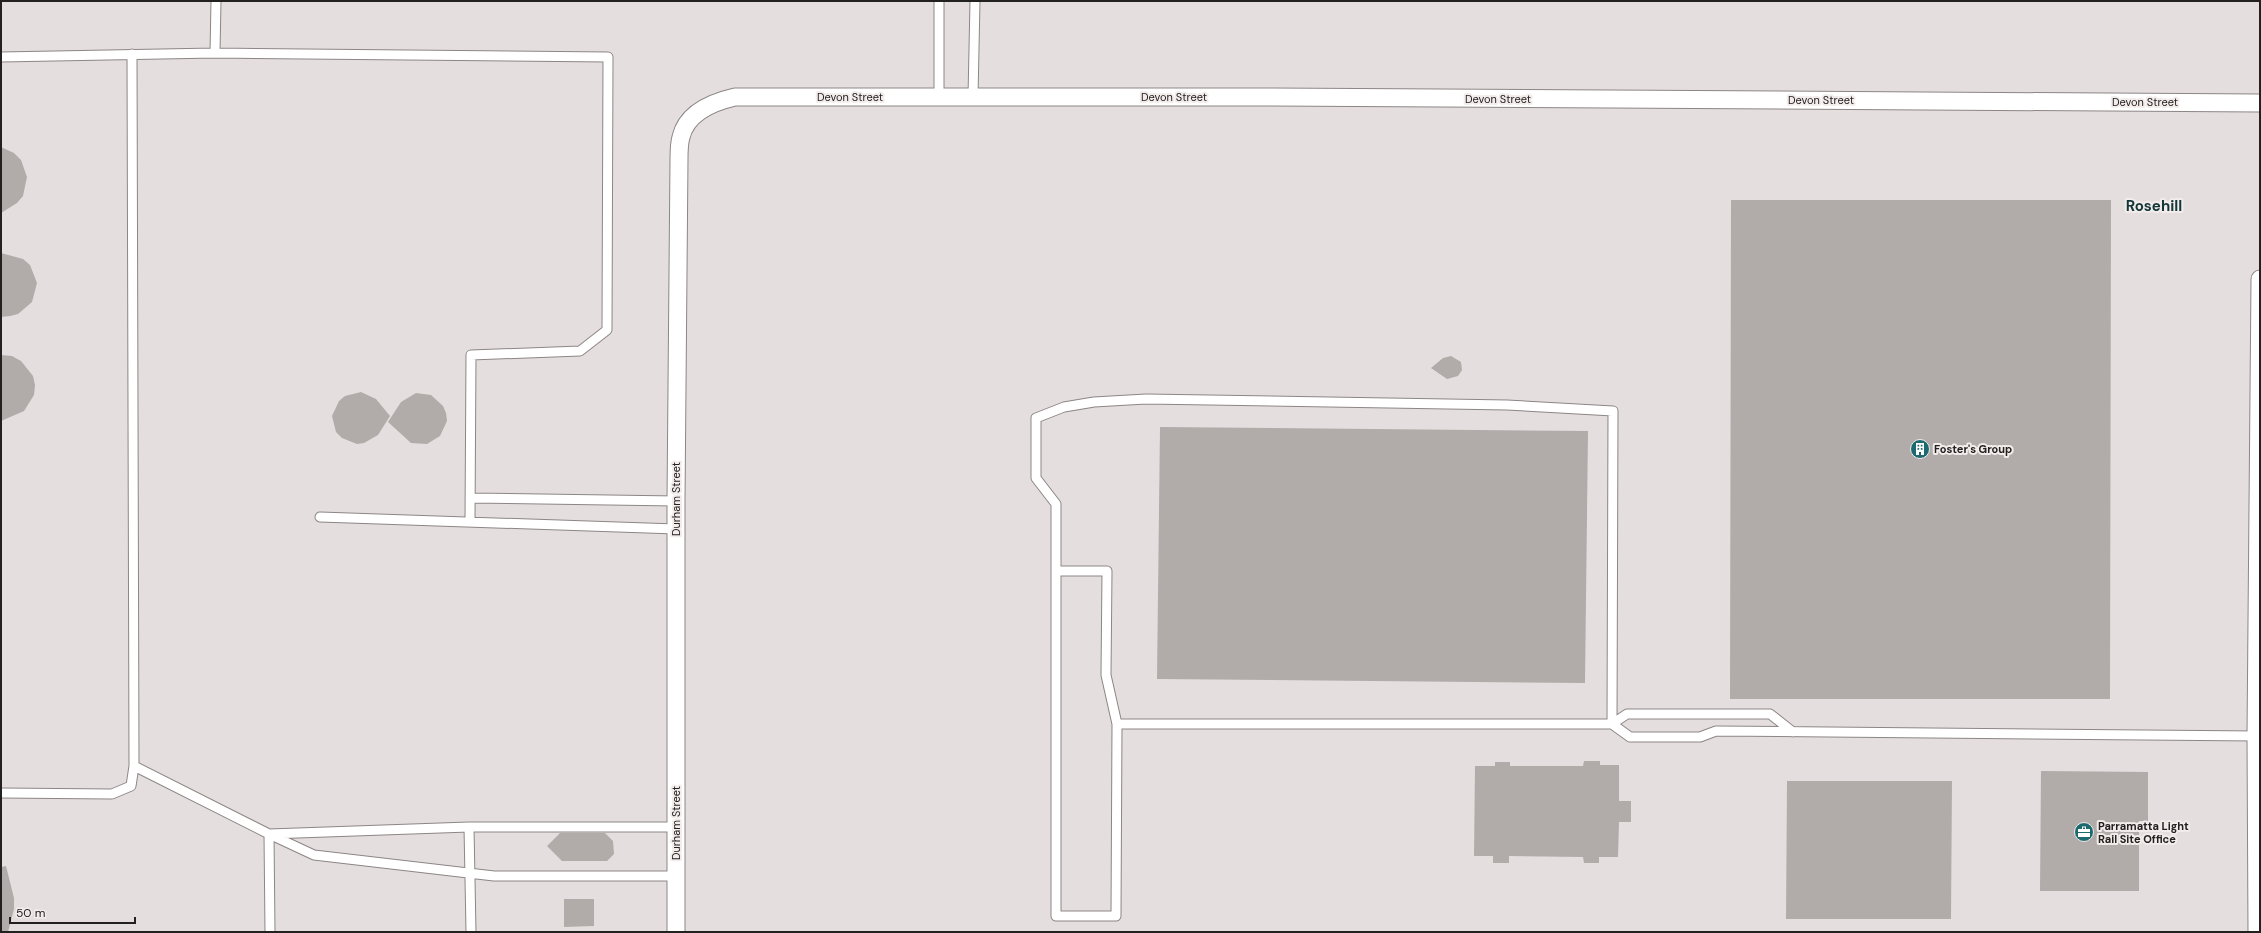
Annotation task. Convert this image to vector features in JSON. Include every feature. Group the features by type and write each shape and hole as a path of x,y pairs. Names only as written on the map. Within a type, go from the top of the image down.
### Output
{"street":[{"name":"Devon Street","path":"735,97 2260,103"},
{"name":"Durham Street","path":"676,932 676,501 681,136 692,116 713,103 735,97"},
{"path":"2257,932 2256,736 2260,279"}],"lane":[{"path":"215,54 216,1"},
{"path":"939,1 939,97"},
{"path":"973,97 975,1"},
{"path":"1,793 112,794 131,786 134,766 132,54"},
{"path":"1,58 132,54 608,57 607,330 580,351 471,355 470,521"},
{"path":"1056,571 1107,571 1106,675 1117,724 1116,916 1056,916 1056,571 1056,504 1036,478 1036,418 1064,407 1094,402 1146,399 1507,405 1613,411 1612,724"},
{"path":"470,498 676,501"},
{"path":"320,517 676,529"},
{"path":"1117,724 1612,724 1627,714 1770,714 1793,732"},
{"path":"1612,724 1630,737 1700,737 1716,731 2256,736"},
{"path":"134,766 314,855 494,876 676,876"},
{"path":"269,834 469,827 676,827"},
{"path":"469,827 471,932"},
{"path":"269,834 270,932"}],"building":[{"path":"1,147 14,153 21,160 27,177 23,196 17,203 1,213"},
{"name":"Foster's Group","path":"1731,200 2111,200 2110,699 1730,699"},
{"path":"1,253 23,259 30,265 37,283 32,302 18,314 1,317"},
{"path":"1,355 12,356 21,361 33,376 35,385 34,395 24,411 1,421"},
{"path":"1451,356 1461,362 1462,370 1458,376 1447,379 1431,368 1443,358"},
{"path":"361,392 376,399 390,416 378,435 364,443 357,444 342,438 336,432 332,416 339,401 345,396"},
{"path":"416,393 431,395 443,406 446,413 447,421 440,436 427,444 411,443 388,422 401,402"},
{"path":"1160,427 1588,431 1585,683 1157,679"},
{"path":"1584,761 1600,761 1600,765 1619,765 1619,801 1631,801 1631,822 1619,822 1618,857 1599,857 1599,863 1584,863 1583,857 1509,856 1509,863 1493,863 1493,856 1474,856 1475,766 1495,766 1495,762 1510,762 1510,766 1583,766"},
{"name":"Parramatta Light Rail Site Office","path":"2041,771 2148,772 2148,821 2139,821 2139,891 2040,891"},
{"path":"1787,781 1952,781 1951,919 1786,919"},
{"path":"560,833 605,833 613,841 614,854 607,861 562,861 547,846"},
{"path":"6,866 14,898 14,909 8,932 1,932 1,867"},
{"path":"564,899 594,899 594,926 564,927"}],"place":[{"name":"Foster's Group","path":"1920,449"},
{"name":"Parramatta Light Rail Site Office","path":"2084,832"}],"district":[{"name":"Rosehill","path":"2154,206"}]}
